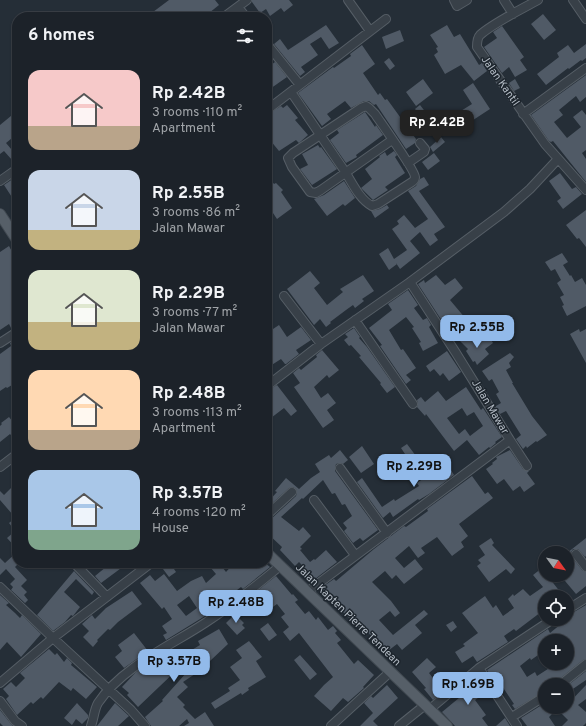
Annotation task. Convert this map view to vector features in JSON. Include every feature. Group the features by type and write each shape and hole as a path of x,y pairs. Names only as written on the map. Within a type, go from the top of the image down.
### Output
{"main road":[{"path":"0,214 12,232"},
{"name":"Jalan Kapten Pierre Tendean","path":"272,558 447,726"}],"street":[{"path":"231,12 247,0"},
{"path":"348,0 370,31"},
{"path":"454,0 457,6 467,0"},
{"path":"504,0 513,14"},
{"name":"Jalan Kantil","path":"538,0 480,35 477,44 478,50 523,114 586,190"},
{"path":"573,0 586,19"},
{"path":"238,7 242,12"},
{"path":"272,106 386,18"},
{"path":"272,50 300,85"},
{"path":"523,114 586,68"},
{"path":"291,92 320,135 346,173 361,197 365,202 372,206 378,204 414,180 415,177 408,164 375,114 366,106 361,108 320,135 289,156 288,158 292,167 312,193 321,190 346,173 392,140"},
{"path":"408,164 424,152 425,149 420,143"},
{"path":"272,382 321,344 410,282 504,212 530,188 558,158"},
{"path":"0,181 12,172"},
{"name":"Jalan Mawar","path":"307,592 510,440 410,282"},
{"path":"284,296 321,344"},
{"path":"355,320 413,404"},
{"path":"0,343 12,335"},
{"path":"510,440 528,466"},
{"path":"0,467 12,458"},
{"path":"340,468 387,532"},
{"path":"272,510 292,492"},
{"path":"314,500 355,555"},
{"path":"576,554 586,566"},
{"path":"91,726 95,709 109,689 131,670 242,597 280,566"},
{"path":"79,568 107,597"},
{"path":"0,683 53,638 145,568"},
{"path":"0,586 53,638 131,710 145,726"},
{"path":"574,606 586,598"},
{"path":"399,726 428,707 479,668 542,626"},
{"path":"569,678 586,664"},
{"path":"479,668 518,726"},
{"path":"331,726 390,672"},
{"path":"512,717 538,700"},
{"path":"0,701 15,721 22,726"}],"building":[{"path":"169,0 215,0 219,5 210,12 153,12"},
{"path":"252,0 289,0 293,5 284,12 281,8 272,15 272,12 268,12 266,9 259,12"},
{"path":"543,14 556,30 544,40 531,24"},
{"path":"326,25 339,43 329,49 321,37 310,44 318,55 301,67 305,72 300,76 274,44 280,39 288,50"},
{"path":"447,25 454,37 460,34 479,65 482,63 487,71 474,81 461,65 445,74 434,55 438,52 436,48 438,47 430,35"},
{"path":"502,26 524,57 520,60 527,70 515,77 509,67 502,73 484,47 497,38 493,32"},
{"path":"400,30 404,41 386,49 382,37"},
{"path":"586,44 586,58 569,69 568,68 546,85 537,74 559,57 557,53 568,45 574,53"},
{"path":"362,45 375,64 363,73 378,95 380,93 385,100 387,99 416,139 415,143 406,149 376,104 374,105 369,101 364,101 351,108 345,101 327,114 331,119 322,126 298,93 333,67 334,68 351,56 350,54"},
{"path":"389,58 395,66 390,70 384,62"},
{"path":"275,62 287,77 272,88 272,64"},
{"path":"586,75 586,97 580,102 576,96 559,110 563,115 554,122 567,138 581,127 573,117 582,110 586,115 586,150 582,153 586,159 586,182 553,141 549,141 531,115"},
{"path":"423,79 433,93 416,106 406,92"},
{"path":"515,79 520,88 514,91 509,83"},
{"path":"473,83 490,109 464,126 456,114 472,104 463,90"},
{"path":"287,105 298,118 295,120 308,135 299,143 296,140 279,151 272,142 272,112 281,106 283,108"},
{"path":"420,105 427,114 422,118 415,109"},
{"path":"365,112 375,127 376,125 383,135 356,155 357,157 346,163 330,140 339,133 337,130"},
{"path":"12,115 12,138 6,143 12,150 12,160 4,151 0,154 0,125"},
{"path":"441,137 445,142 433,152 430,147"},
{"path":"318,145 337,169 312,185 300,169 308,165 302,154"},
{"path":"394,151 397,155 395,157 405,173 385,187 388,190 373,200 361,188 372,179 365,169 385,152 387,156"},
{"path":"434,153 440,161 428,170 422,162"},
{"path":"560,173 572,189 576,187 582,194 563,209 557,201 561,198 549,181"},
{"path":"424,177 429,185 419,191 445,227 434,234 438,240 430,246 420,232 410,241 420,253 400,269 397,264 389,270 379,254 388,248 394,259 407,250 392,229 399,224 397,221 404,215 415,228 428,219 408,191 416,186 420,179"},
{"path":"12,179 12,197 4,185"},
{"path":"272,181 274,184 276,183 283,190 281,192 292,208 277,219 272,212"},
{"path":"344,181 355,198 345,206 343,204 327,216 314,199 324,195"},
{"path":"387,205 389,208 375,218 371,211 380,209"},
{"path":"586,210 586,247 579,238 577,239 566,225"},
{"path":"9,246 12,252 12,327 9,324 0,330 0,252"},
{"path":"562,253 568,262 563,265 570,276 571,275 575,282 582,278 586,285 586,306 567,316 562,306 564,305 560,297 564,295 557,283 561,280 555,269 551,271 545,262"},
{"path":"310,271 320,283 314,288 327,305 343,292 340,289 363,275 374,291 362,299 364,301 355,308 353,305 330,322 331,323 326,327 320,319 314,325 287,289"},
{"path":"436,275 445,285 455,278 463,288 450,300 466,319 457,327 453,322 446,327 418,284 424,280 425,283"},
{"path":"408,290 418,305 414,308 423,320 427,318 431,325 429,327 438,343 423,351 419,343 421,342 412,328 414,327 406,317 389,330 401,350 403,349 416,368 406,375 411,380 406,384 380,346 382,345 369,328 392,310 388,304"},
{"path":"279,325 287,337 301,327 311,340 296,350 299,354 286,364 281,359 272,365 272,330"},
{"path":"354,328 360,337 359,338 395,387 387,393 380,384 381,383 359,357 361,356 344,340 348,337 345,334"},
{"path":"579,329 580,332 586,329 586,363 570,334"},
{"path":"467,336 475,344 489,336 493,343 485,349 489,354 477,365 475,361 473,362 466,351 468,349 460,341"},
{"path":"12,342 12,385 0,391 0,354 11,346 10,343"},
{"path":"322,350 339,370 329,378 327,375 314,387 321,398 328,393 336,403 327,410 334,420 323,428 294,387 300,383 293,373 299,368 301,370 317,357 316,355"},
{"path":"447,351 461,372 449,381 443,373 440,376 434,369 430,372 426,366"},
{"path":"510,353 514,357 509,363 511,367 506,370 532,416 547,435 523,449 516,439 521,435 506,411 500,414 496,408 496,406 501,403 496,394 499,392 492,379 489,381 482,371"},
{"path":"277,385 297,411 291,416 284,408 272,417 272,388"},
{"path":"466,387 481,410 483,408 502,437 490,448 489,447 479,455 467,440 454,451 426,414 425,416 417,407 417,400 421,397 425,402 438,391 446,401","holes":["462,408 467,416 474,412 483,426 470,436 465,429 459,434 447,418"]},
{"path":"9,417 12,421 12,436 10,434 0,442 0,426 2,424 1,423"},
{"path":"407,444 416,456 409,460 401,448"},
{"path":"362,446 374,464 361,473 349,457"},
{"path":"340,450 348,460 343,464 336,464 335,471 378,530 363,541 360,538 353,543 344,531 347,528 343,523 352,516 345,504 342,505 335,493 332,494 323,480 281,517 299,531 303,527 311,536 300,547 302,549 300,550 310,562 314,559 315,560 326,550 337,562 315,579 299,562 295,566 280,550 282,547 272,538 272,518 296,496 296,489 293,487 289,488 272,503 272,498 277,492 275,491 286,478 299,489 320,472 315,464 329,455 331,458"},
{"path":"510,450 523,469 529,471 527,473 535,484 524,492 520,486 513,491 504,479 497,484 486,469 493,464 492,463 497,459 496,457"},
{"path":"441,454 454,475 429,494 419,500 418,499 393,517 390,512 383,518 357,482 362,478 382,507 419,486 417,483 428,475 422,467"},
{"path":"472,476 485,494 488,492 493,498 459,524 468,536 461,542 464,547 452,556 437,537 421,548 425,553 418,558 409,546 395,558 404,568 415,559 423,569 404,584 396,575 392,579 385,571 372,582 391,601 400,613 395,617 390,611 379,620 393,635 424,610 428,614 415,625 422,633 402,650 397,644 384,654 378,647 380,646 365,629 362,631 321,588 334,579 336,581 374,549 404,526 406,527 428,511 427,509"},
{"path":"12,487 12,514 0,500 0,491 4,495"},
{"path":"12,534 12,544 7,538"},
{"path":"491,538 494,543 492,545 515,569 511,574 506,569 489,582 477,566 481,563 478,560 485,555 479,546"},
{"path":"586,538 585,557 578,549 574,549"},
{"path":"12,557 12,568 16,568 27,580 21,586 27,592 24,595 28,600 25,603 11,590 13,587 10,584 15,579 6,569 0,575 0,558 5,563"},
{"path":"574,560 582,570 586,572 586,586 576,594 566,582 574,582"},
{"path":"105,568 121,568 101,583 95,576"},
{"path":"162,568 176,568 174,569 176,572 169,577"},
{"path":"211,568 223,568 226,572 230,568 269,568 243,589 241,587 233,593 231,590 211,608 207,604 204,606 207,611 203,614 205,616 166,640 163,635 167,633 162,626 172,619 164,607 162,609 140,583 150,575 155,581 164,574 177,591 191,581 202,576 206,583 216,574","holes":["189,596 197,608 186,616 177,605"]},
{"path":"74,571 94,592 92,595 76,579 64,592 80,607 73,616 71,615 65,622 53,631 37,615"},
{"path":"538,571 538,581 533,575"},
{"path":"276,576 298,600 295,602 305,614 309,611 316,620 318,617 328,630 333,626 337,631 335,633 341,640 337,643 354,664 358,660 374,675 363,687 364,688 348,702 343,698 331,711 314,696 333,677 299,633 290,641 283,632 289,627 281,617 285,614 277,604 270,609 266,603 259,608 251,596"},
{"path":"539,582 552,582 559,590 539,590 543,587"},
{"path":"523,589 530,596 538,590 538,614 516,631 514,629 504,636 508,642 477,662 473,656 462,663 455,652 465,646 463,644 478,633 462,613 485,596 493,608 496,605 503,616 514,608 508,599 513,594 514,596"},
{"path":"132,591 142,604 110,630 108,629 97,640 98,641 93,647 83,637 89,631 82,624 92,615 95,619 106,608"},
{"path":"0,595 9,603 6,605 20,618 22,615 41,634 21,657 7,642 0,650"},
{"path":"586,605 586,659 574,667 574,634 541,634 548,629 550,633 558,626 574,626 574,612"},
{"path":"235,614 244,623 242,625 245,628 237,635 226,623"},
{"path":"453,621 457,627 451,632 446,625"},
{"path":"268,623 277,635 269,641 260,629"},
{"path":"219,629 228,644 210,661 209,659 195,668 198,672 183,682 188,687 177,697 185,705 183,707 195,719 205,712 214,726 184,726 189,723 187,719 179,726 151,726 145,717 163,701 162,700 187,672 181,666 138,707 127,695 129,693 122,687 136,672 145,667 148,670 156,662 154,660 167,652 172,659 183,651 185,654 200,645 198,641"},
{"path":"134,633 148,651 124,668 115,657 122,651 118,645"},
{"path":"538,636 538,655 531,660 530,658 520,666 527,677 535,672 537,676 546,670 571,670 561,678 538,678 538,695 515,709 512,705 514,704 504,689 499,683 496,685 487,670"},
{"path":"249,641 262,657 256,661 266,677 248,688 249,690 242,695 241,693 215,709 211,703 230,691 228,688 240,680 230,667 242,658 236,650"},
{"path":"49,649 55,655 57,653 64,662 67,658 72,663 71,665 97,687 86,699 73,688 71,691 59,682 43,699 41,697 33,704 31,702 17,715 6,699 9,696 3,689 11,682 16,687 25,678 20,673"},
{"path":"300,655 317,674 310,680 294,660"},
{"path":"427,658 436,667 429,673 443,691 433,700 424,689 426,688 412,672"},
{"path":"586,671 586,680 574,688 574,680"},
{"path":"478,676 488,691 475,700 486,715 482,718 488,726 455,726 442,712 465,693 462,689"},
{"path":"387,685 398,698 373,721 378,726 360,726 373,713 364,703 371,696 373,698"},
{"path":"586,685 586,699 578,705 586,712 586,723 583,726 562,726 568,720 562,714 574,714 574,698"},
{"path":"77,703 88,715 88,718 82,724 76,719 72,725 64,718"},
{"path":"115,703 129,716 118,726 97,726"},
{"path":"538,707 538,714 552,714 549,717 555,726 527,726 521,718"},
{"path":"0,710 13,726 3,726 0,723"},
{"path":"505,718 510,726 496,726"}]}
